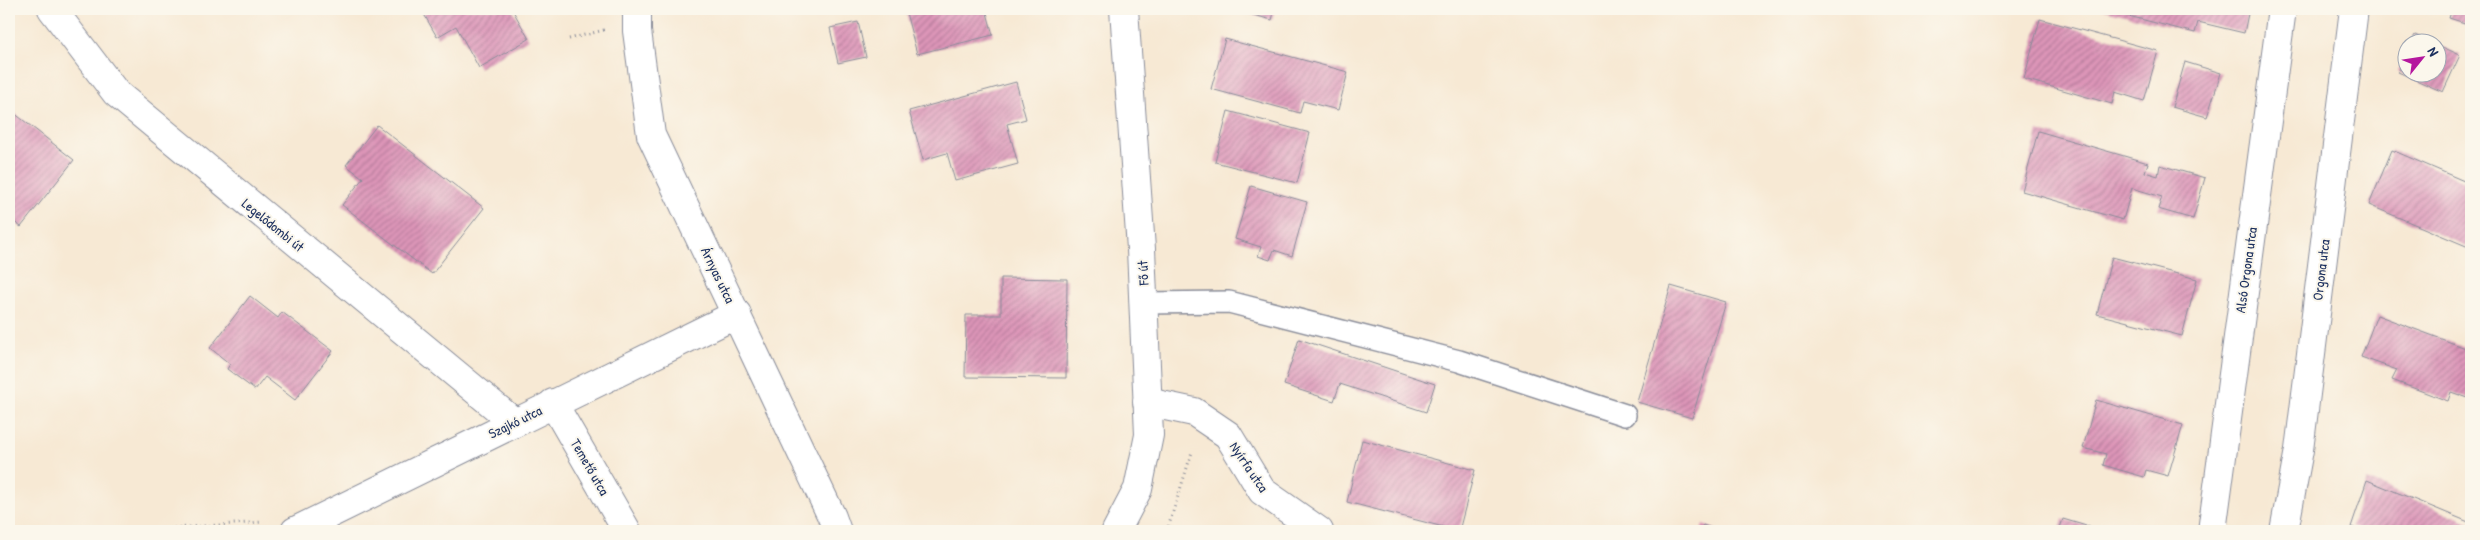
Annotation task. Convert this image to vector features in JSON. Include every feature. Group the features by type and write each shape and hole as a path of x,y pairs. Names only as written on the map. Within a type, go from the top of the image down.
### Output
{"street":[{"name":"Legelődombi út","path":"52,9 116,93 514,422"},
{"name":"Árnyas utca","path":"637,9 637,31 651,135 737,314 837,531"},
{"name":"Fő út","path":"1116,531 1138,488 1149,435 1144,303 1124,9"},
{"name":"Alsó Orgona utca","path":"2212,531 2282,9"},
{"name":"Orgona utca","path":"2284,531 2299,450 2354,9"},
{"name":"Szajkó utca","path":"295,531 737,314"},
{"name":"Nyírfa utca","path":"1147,402 1194,412 1228,435 1262,491 1319,531"},
{"name":"Temető utca","path":"553,403 627,531"}],"lane":[{"path":"1144,303 1229,302 1459,361 1624,415"}],"path":[{"path":"1167,531 1194,444 1194,412"},
{"path":"129,531 270,521"}],"building":[{"path":"421,9 512,9 529,39 479,68 456,26 437,37"},
{"path":"905,9 986,9 993,35 917,54"},
{"path":"1231,9 1275,9 1272,20"},
{"path":"2101,9 2249,9 2244,33 2198,22 2195,33"},
{"path":"2452,9 2471,9 2471,25 2449,18"},
{"path":"2040,19 2158,51 2144,101 2115,92 2112,104 2024,79"},
{"path":"858,22 866,57 838,63 830,28"},
{"path":"1225,39 1348,72 1338,110 1303,101 1300,113 1211,89"},
{"path":"2448,50 2460,55 2448,81"},
{"path":"2185,62 2221,73 2207,117 2172,107"},
{"path":"1016,82 1026,119 1007,124 1018,164 955,181 947,153 923,160 909,111"},
{"path":"2420,82 2448,82 2443,92"},
{"path":"9,109 74,160 21,227 9,218"},
{"path":"1228,111 1310,133 1297,183 1215,162"},
{"path":"377,125 484,208 432,274 342,205 363,178 346,165"},
{"path":"2038,131 2148,163 2145,172 2158,176 2160,165 2205,178 2193,219 2158,209 2162,197 2132,188 2123,220 2022,191"},
{"path":"2392,150 2471,184 2471,248 2369,205"},
{"path":"1251,186 1307,202 1292,256 1274,250 1270,260 1258,256 1261,247 1235,239"},
{"path":"2112,257 2197,279 2182,336 2097,314"},
{"path":"1001,278 1067,279 1066,378 965,377 966,315 1001,315"},
{"path":"1671,286 1726,302 1692,418 1637,402"},
{"path":"250,296 278,318 282,312 333,351 295,400 265,377 255,390 227,369 230,364 210,348"},
{"path":"2377,315 2471,350 2471,399 2451,392 2448,401 2392,380 2397,370 2361,357"},
{"path":"1299,339 1435,384 1426,412 1340,384 1334,401 1284,385"},
{"path":"2096,400 2183,425 2168,476 2146,470 2144,477 2103,465 2106,454 2083,448"},
{"path":"1362,440 1475,470 1459,531 1347,502"},
{"path":"2367,480 2471,523 2471,531 2362,531 2351,527"},
{"path":"2063,519 2103,531 2059,531"},
{"path":"1703,525 1720,531 1701,531"}]}
